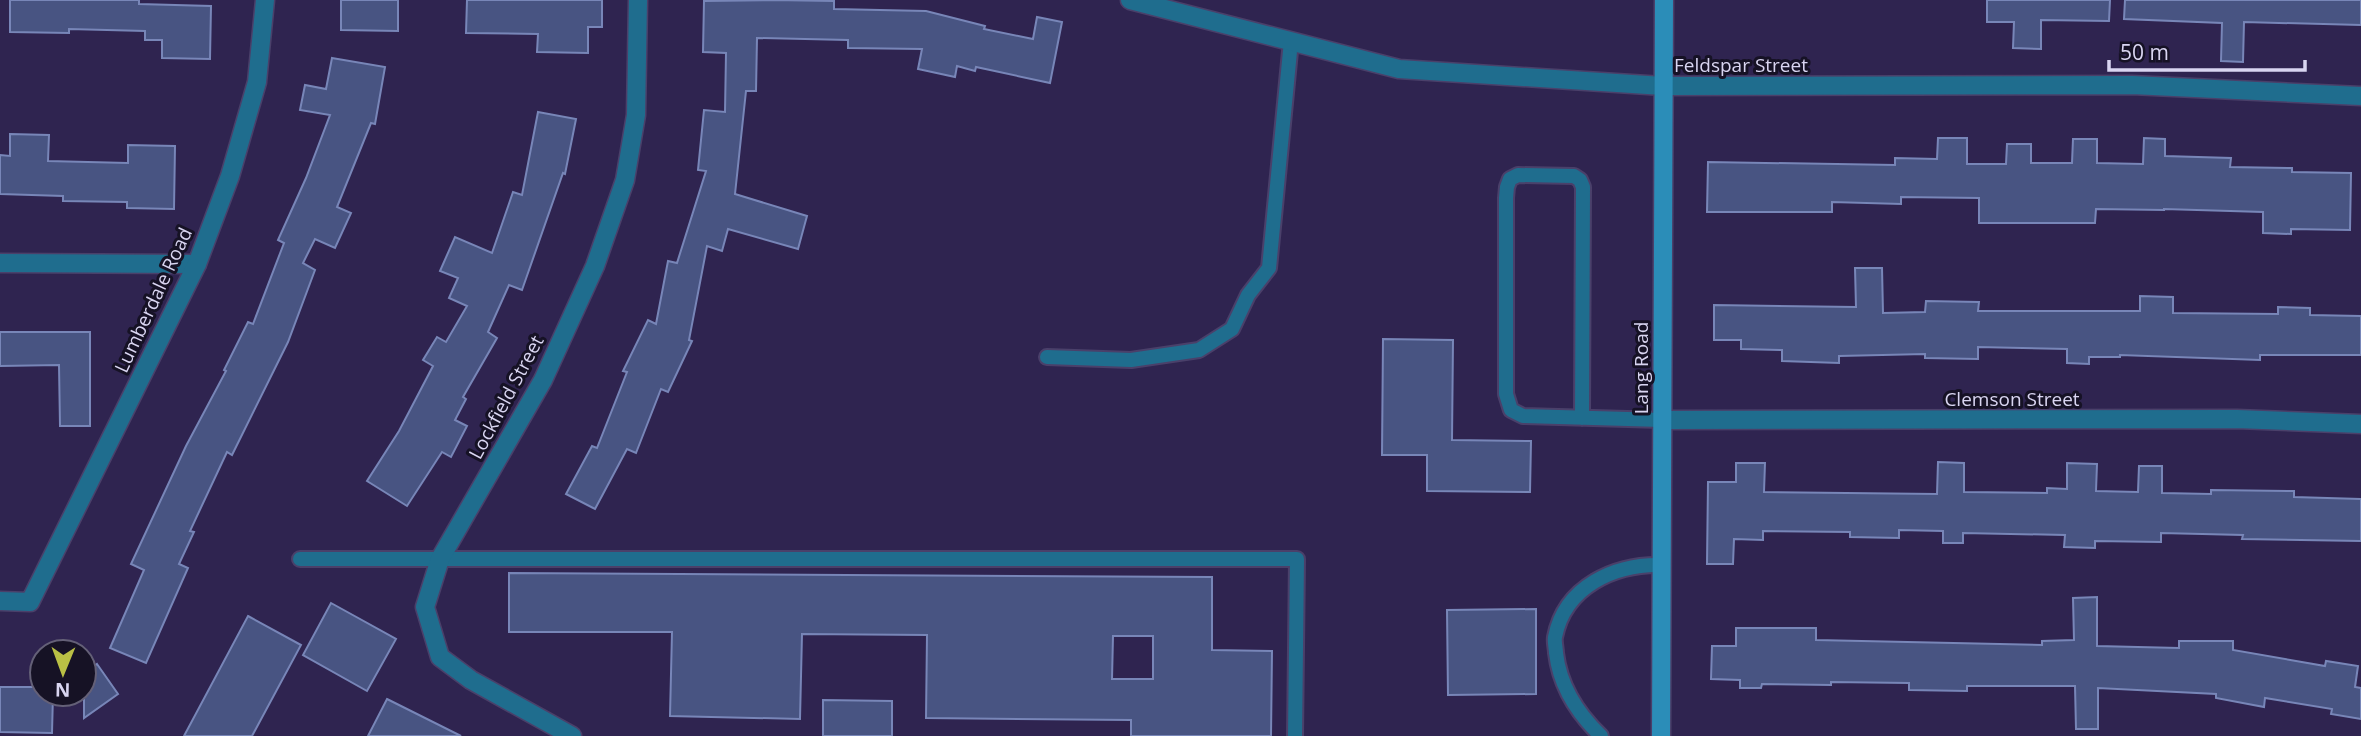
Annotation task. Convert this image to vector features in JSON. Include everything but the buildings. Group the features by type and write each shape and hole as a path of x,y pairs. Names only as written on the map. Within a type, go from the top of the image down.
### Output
{"street":[{"name":"Lumberdale Road","path":"0,601 30,602 197,264 230,176 257,82 265,0"},
{"name":"Lockfield Street","path":"572,736 471,680 440,657 425,607 440,559 542,380 600,254 625,180 636,115 638,0"},
{"name":"Feldspar Street","path":"1130,0 1399,69 1663,86 2132,85 2361,96"},
{"name":"Lang Road","path":"1661,736 1664,0"},
{"path":"0,263 197,264"},
{"name":"Clemson Street","path":"1662,420 2237,419 2361,424"}],"lane":[{"path":"1047,357 1131,360 1199,350 1232,329 1248,295 1269,268 1291,41"},
{"path":"1581,418 1583,187 1580,180 1574,176 1518,175 1510,179 1507,187 1507,402 1516,414 1523,416 1581,418 1662,420"},
{"path":"300,559 1297,559 1295,736"},
{"path":"1601,736 1585,721 1568,696 1558,668 1555,639 1563,616 1576,597 1594,581 1615,570 1638,565 1661,565"}]}
